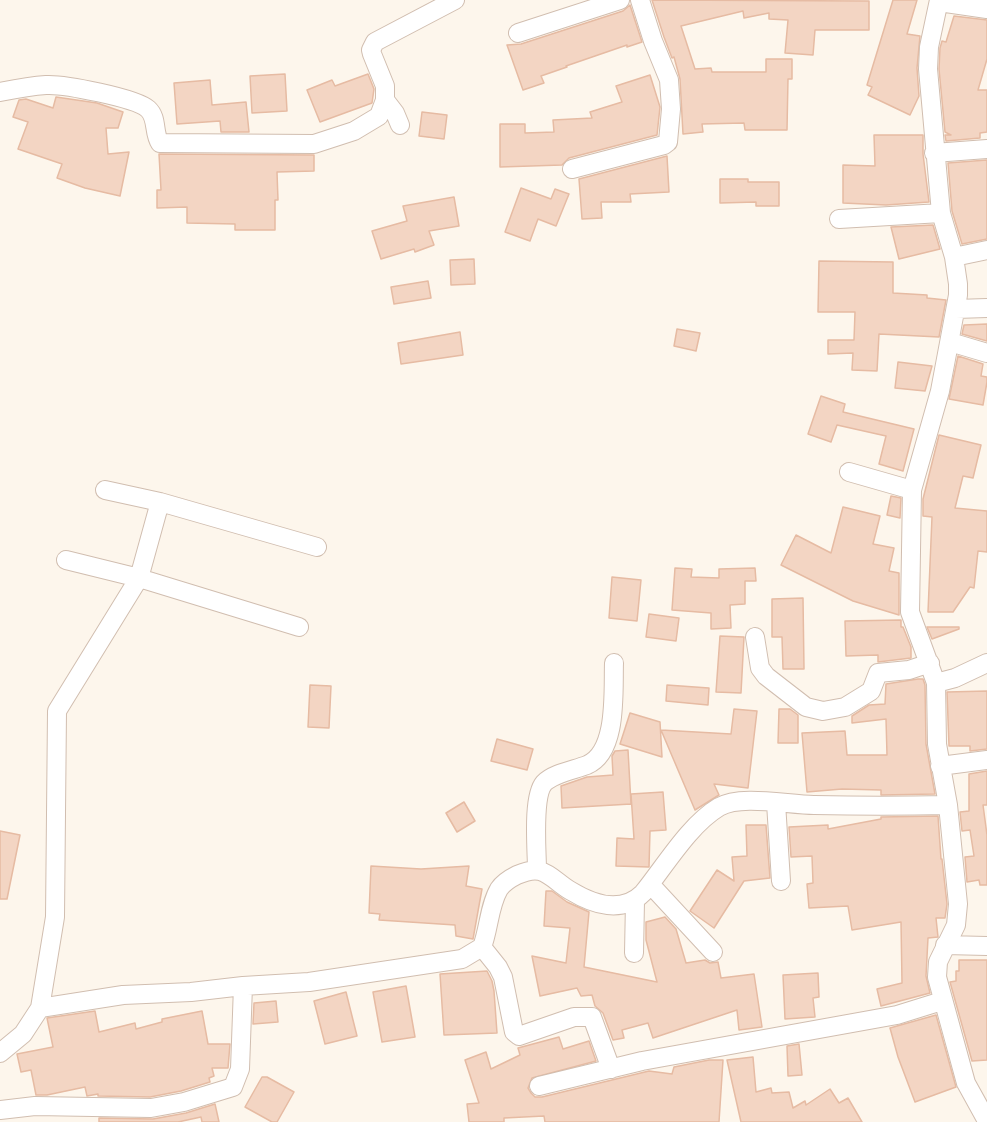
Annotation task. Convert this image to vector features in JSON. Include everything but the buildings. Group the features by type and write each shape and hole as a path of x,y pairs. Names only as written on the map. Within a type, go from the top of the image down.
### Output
{"street":[{"path":"0,92 47,85 92,91 140,104 154,116 158,140 164,143 314,144 354,131 379,116 385,100 385,86 372,54 372,45 397,29 455,0"},
{"path":"518,33 620,0"},
{"path":"572,169 664,145 668,141 671,109 669,80 652,41 640,0"},
{"path":"987,9 939,1 928,58 940,213 954,257 958,284 950,342 932,422 912,490 910,612 936,683 937,744 948,805 958,911 956,925 940,955 936,971 942,1001 966,1083 987,1121"},
{"path":"385,100 400,125"},
{"path":"934,153 987,149"},
{"path":"839,219 940,213"},
{"path":"954,257 987,250"},
{"path":"956,309 987,308"},
{"path":"950,342 987,353"},
{"path":"849,472 912,490"},
{"path":"105,490 160,502 317,547"},
{"path":"0,1053 23,1034 40,1008 55,917 57,711 139,578 160,502"},
{"path":"66,560 139,578 299,627"},
{"path":"755,638 757,660 766,676 807,707 823,711 846,707 871,691 878,673 909,670 930,663"},
{"path":"537,870 540,790 545,782 590,764 600,756 613,717 614,663"},
{"path":"936,683 955,678 987,663"},
{"path":"940,766 987,760"},
{"path":"40,1008 123,995 309,982 452,962 469,956 482,947 499,890 514,877 537,870 570,891 598,904 617,906 635,901 690,833 701,821 721,806 742,802 948,805"},
{"path":"776,803 781,881"},
{"path":"650,884 713,952"},
{"path":"634,953 635,901"},
{"path":"945,945 987,946"},
{"path":"482,947 503,977 514,1032 519,1036 574,1017 592,1017 611,1069"},
{"path":"0,1110 34,1106 151,1108 194,1099 233,1087 240,1069 243,986"},
{"path":"539,1086 642,1061 897,1015 942,1001"}]}
